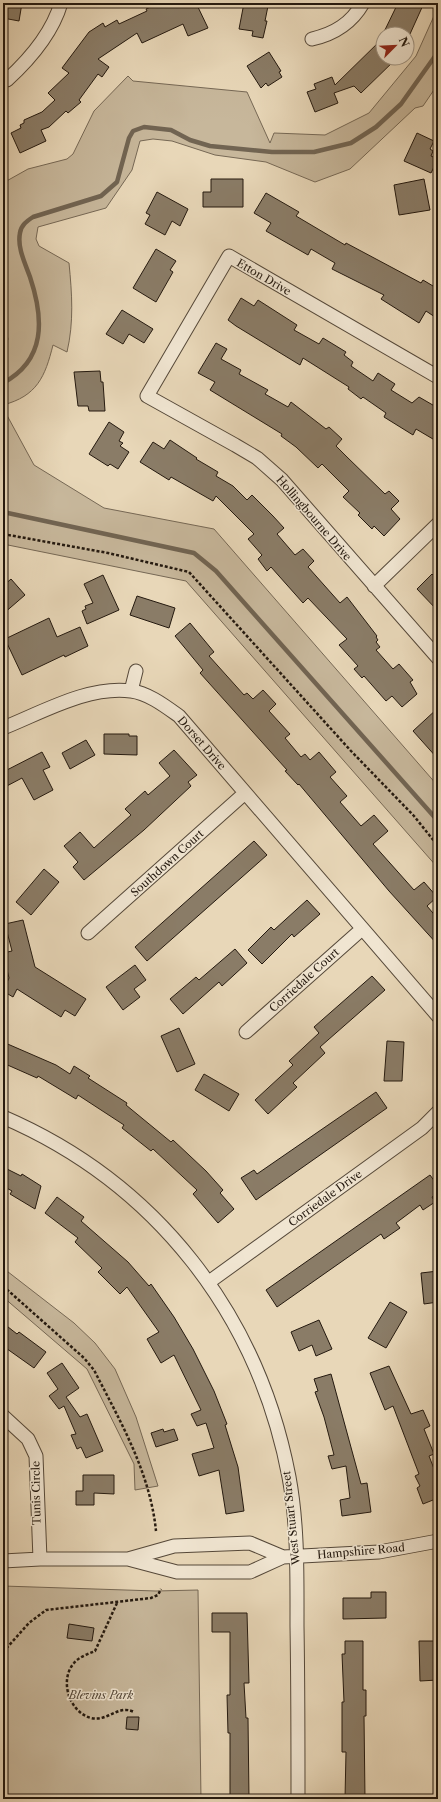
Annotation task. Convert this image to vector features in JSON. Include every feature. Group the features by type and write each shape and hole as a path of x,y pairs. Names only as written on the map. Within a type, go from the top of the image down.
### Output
{"street":[{"path":"7,80 35,53 54,20 61,3"},
{"path":"312,39 338,30 351,20 363,3"},
{"name":"Etton Drive","path":"166,408 147,396 229,256 438,377"},
{"name":"Hollingbourne Drive","path":"166,408 257,458 282,480 438,658"},
{"path":"374,586 438,524"},
{"path":"131,691 136,671"},
{"name":"Dorset Drive","path":"3,728 85,695 104,691 131,691 163,704 179,716 362,928"},
{"name":"Southdown Court","path":"88,933 246,793"},
{"path":"362,928 438,1016"},
{"name":"Corriedale Court","path":"246,1032 362,928"},
{"name":"Corriedale Drive","path":"209,1282 422,1128 438,1112"},
{"name":"West Stuart Street","path":"3,1117 29,1128 64,1148 98,1170 130,1196 164,1229 209,1282 240,1332 266,1394 279,1435 289,1478 296,1557 298,1799"},
{"name":"Tunis Circle","path":"3,1416 28,1439 36,1456 40,1559"},
{"name":"Hampshire Road","path":"128,1559 174,1546 250,1543 283,1557 296,1557 379,1552 438,1541"},
{"name":"Hampshire Road","path":"3,1561 40,1559 128,1559 177,1572 195,1573 250,1572 283,1557"}],"path":[{"path":"3,534 108,553 189,572 351,751 414,816 438,846"},
{"path":"3,1286 78,1353 94,1370 140,1466 155,1518 156,1530"},
{"path":"3,1652 28,1623 46,1610 151,1598 158,1595 161,1589"},
{"path":"117,1603 95,1651 74,1662 69,1671 66,1683 67,1694 72,1704 80,1712 89,1717 101,1719 119,1710 127,1709 134,1712"}],"green space":[{"path":"438,7 438,84 423,106 415,108 350,169 315,182 266,162 215,155 172,141 153,139 140,141 132,170 106,208 38,227 36,239 39,246 69,263 72,308 71,330 67,352 53,345 47,367 38,384 24,396 3,405 3,355 8,339 3,318 3,183 28,169 67,159 73,154 94,111 128,76 133,81 247,92 270,143 274,133 325,135 369,113 408,66 415,66 416,56"},
{"path":"3,408 34,465 104,508 214,529 438,786 438,868 186,581 3,544"},
{"path":"3,1268 74,1323 95,1343 115,1369 136,1417 158,1486 135,1490 134,1464 87,1369 3,1297"},
{"name":"Blevins Park","path":"3,1586 156,1591 198,1590 201,1799 3,1799"}],"building":[{"path":"3,3 22,3 19,21 3,18"},
{"path":"159,3 196,3 208,28 188,36 183,24 142,43 137,33 98,59 109,67 102,77 98,74 79,100 81,102 68,113 66,111 49,127 41,130 46,141 20,153 11,133 21,128 20,125 24,123 24,120 42,112 55,100 48,93 69,73 62,68 89,32 103,23 105,27 117,20 119,24 147,11 146,9"},
{"path":"244,3 268,6 265,21 267,21 263,38 252,36 253,31 239,29"},
{"path":"398,3 424,3 414,26 387,26"},
{"path":"375,46 375,66 389,66 361,93 354,86 334,93 338,103 315,112 307,92 316,89 314,84 332,77 335,85"},
{"path":"269,52 281,71 279,72 282,77 268,86 266,83 261,88 247,66"},
{"path":"417,133 434,141 430,149 433,151 431,156 438,159 431,173 404,161"},
{"path":"211,179 243,179 243,207 203,207 203,192 211,192"},
{"path":"424,179 430,210 399,215 394,185"},
{"path":"157,192 188,209 180,226 172,221 165,235 145,224 150,215 146,213"},
{"path":"266,193 299,212 296,216 345,245 346,243 421,283 423,280 438,289 438,319 426,311 419,323 381,299 384,295 332,269 335,263 311,249 308,255 266,231 271,223 254,213"},
{"path":"156,249 176,261 170,270 173,272 156,302 133,288"},
{"path":"241,298 254,306 258,300 297,325 294,330 319,344 323,338 346,352 344,355 353,362 351,366 373,381 378,373 395,384 391,390 412,403 419,397 438,408 438,442 416,429 413,435 384,417 386,413 363,397 361,399 348,389 349,387 303,358 300,365 236,326 228,320"},
{"path":"122,310 153,329 144,343 129,334 123,344 106,334"},
{"path":"216,343 227,349 221,359 241,370 239,374 268,390 265,394 288,407 291,402 326,429 329,427 342,439 336,446 385,494 389,491 399,501 391,509 400,519 384,536 374,526 372,529 358,515 360,513 343,497 349,491 322,464 318,468 296,447 281,436 282,434 210,390 215,382 198,373"},
{"path":"100,371 101,382 103,382 105,411 89,411 88,406 78,406 74,372"},
{"path":"109,422 124,432 119,441 123,443 120,446 129,452 118,469 110,464 108,466 89,454"},
{"path":"170,440 197,458 196,459 218,472 216,476 233,486 247,500 252,495 273,516 284,528 277,534 295,555 303,549 314,561 308,567 340,603 347,597 377,636 376,637 378,640 376,642 380,647 376,650 393,669 399,664 413,680 410,682 417,694 402,707 392,696 386,701 364,676 362,678 354,669 358,666 339,645 347,639 308,598 303,603 271,567 267,571 258,559 262,555 248,539 254,534 216,496 213,501 171,477 169,480 140,462 153,442 164,449"},
{"path":"432,574 438,580 438,611 417,589"},
{"path":"103,575 119,610 87,624 82,611 86,609 85,606 93,603 84,584"},
{"path":"11,579 25,595 3,614 3,586"},
{"path":"137,596 175,608 169,628 130,615"},
{"path":"49,618 57,637 80,627 88,646 65,657 64,655 22,675 5,639"},
{"path":"190,623 214,652 209,656 244,695 247,693 253,699 263,690 276,704 269,711 290,734 285,738 301,757 305,754 310,760 319,752 336,772 330,777 347,796 340,802 361,826 374,815 388,831 373,844 414,890 424,882 437,897 427,906 438,919 438,945 389,891 299,784 298,785 285,771 287,770 200,673 203,670 175,636"},
{"path":"438,708 438,759 413,731"},
{"path":"104,734 129,734 129,736 137,736 137,755 104,754"},
{"path":"86,740 95,755 70,769 62,753"},
{"path":"174,750 197,775 188,782 191,786 144,830 84,880 73,867 78,862 64,846 80,832 94,848 131,815 125,809 145,791 148,795 170,776 159,763"},
{"path":"42,752 50,767 43,770 53,790 34,800 22,778 3,788 3,772"},
{"path":"254,841 267,855 147,961 135,947"},
{"path":"44,869 59,882 31,915 16,902"},
{"path":"307,900 320,914 294,937 292,934 262,964 248,950 271,927 274,930"},
{"path":"23,920 35,967 86,999 75,1016 65,1010 61,1017 17,989 13,997 3,991 9,978 3,953 12,951 5,924"},
{"path":"235,949 247,963 222,986 219,982 183,1014 170,999 196,977 199,980"},
{"path":"135,965 146,980 134,989 140,997 123,1010 106,987"},
{"path":"372,976 385,990 320,1047 325,1053 293,1083 297,1087 268,1114 255,1100 293,1065 289,1061 319,1033 314,1027"},
{"path":"179,1028 195,1064 177,1072 161,1036"},
{"path":"387,1041 404,1042 402,1081 384,1081"},
{"path":"3,1042 56,1065 70,1074 74,1066 90,1076 88,1078 127,1103 126,1105 171,1142 173,1140 206,1171 223,1190 220,1193 234,1209 218,1223 193,1194 197,1190 153,1149 151,1151 122,1128 124,1125 78,1095 76,1099 38,1076 37,1078 3,1063"},
{"path":"204,1074 239,1094 229,1111 195,1090"},
{"path":"376,1092 387,1108 256,1200 241,1178 254,1170 257,1174"},
{"path":"3,1167 21,1176 22,1174 41,1186 35,1209 10,1194 12,1191 3,1186"},
{"path":"430,1175 438,1186 438,1193 432,1197 435,1202 423,1210 420,1205 396,1223 400,1228 384,1239 381,1234 277,1307 266,1290"},
{"path":"57,1197 84,1217 81,1221 128,1262 149,1286 151,1284 174,1317 193,1349 214,1391 227,1424 225,1425 238,1467 244,1511 226,1514 219,1470 199,1476 192,1454 214,1448 206,1423 197,1426 191,1414 201,1410 174,1355 161,1363 147,1339 159,1332 127,1287 120,1294 98,1272 102,1268 75,1242 78,1238 45,1213"},
{"path":"438,1271 438,1302 424,1304 421,1273"},
{"path":"390,1302 407,1312 386,1348 368,1338"},
{"path":"319,1320 332,1349 316,1356 312,1345 299,1351 291,1332"},
{"path":"3,1323 17,1334 19,1332 46,1352 34,1368 3,1346"},
{"path":"62,1363 79,1388 66,1397 80,1417 87,1414 103,1451 86,1458 81,1447 77,1449 71,1435 76,1434 64,1406 59,1409 49,1396 58,1389 47,1373"},
{"path":"389,1366 411,1414 423,1410 430,1426 424,1429 434,1454 429,1456 438,1479 438,1498 423,1504 417,1488 420,1486 415,1476 419,1474 393,1406 385,1410 370,1373"},
{"path":"331,1374 361,1484 367,1483 371,1512 342,1516 340,1500 350,1498 346,1466 332,1469 328,1456 334,1455 324,1417 315,1392 318,1391 314,1379"},
{"path":"163,1429 164,1432 174,1429 178,1440 156,1447 151,1433"},
{"path":"83,1475 114,1475 114,1494 94,1493 94,1505 76,1505 76,1491 83,1491"},
{"path":"371,1592 386,1592 386,1618 343,1619 343,1598 371,1598"},
{"path":"212,1613 247,1613 249,1683 244,1683 246,1718 248,1718 249,1799 230,1799 230,1733 228,1733 227,1695 230,1695 230,1632 212,1632"},
{"path":"69,1624 94,1628 92,1641 67,1638"},
{"path":"345,1641 363,1641 363,1690 366,1690 366,1716 364,1716 365,1799 345,1799 346,1752 342,1752 342,1702 344,1702 342,1654 345,1654"},
{"path":"419,1641 438,1641 438,1680 420,1681"},
{"path":"127,1717 139,1717 138,1730 126,1729"}],"waterway":[{"path":"3,383 17,374 27,363 34,350 38,337 38,308 35,293 22,255 19,238 23,225 33,217 101,196 117,182 129,138 133,131 144,127 171,130 190,140 210,146 272,152 314,152 351,143 376,127 401,104 438,52"},
{"path":"3,512 194,553 216,571 438,821"}]}
